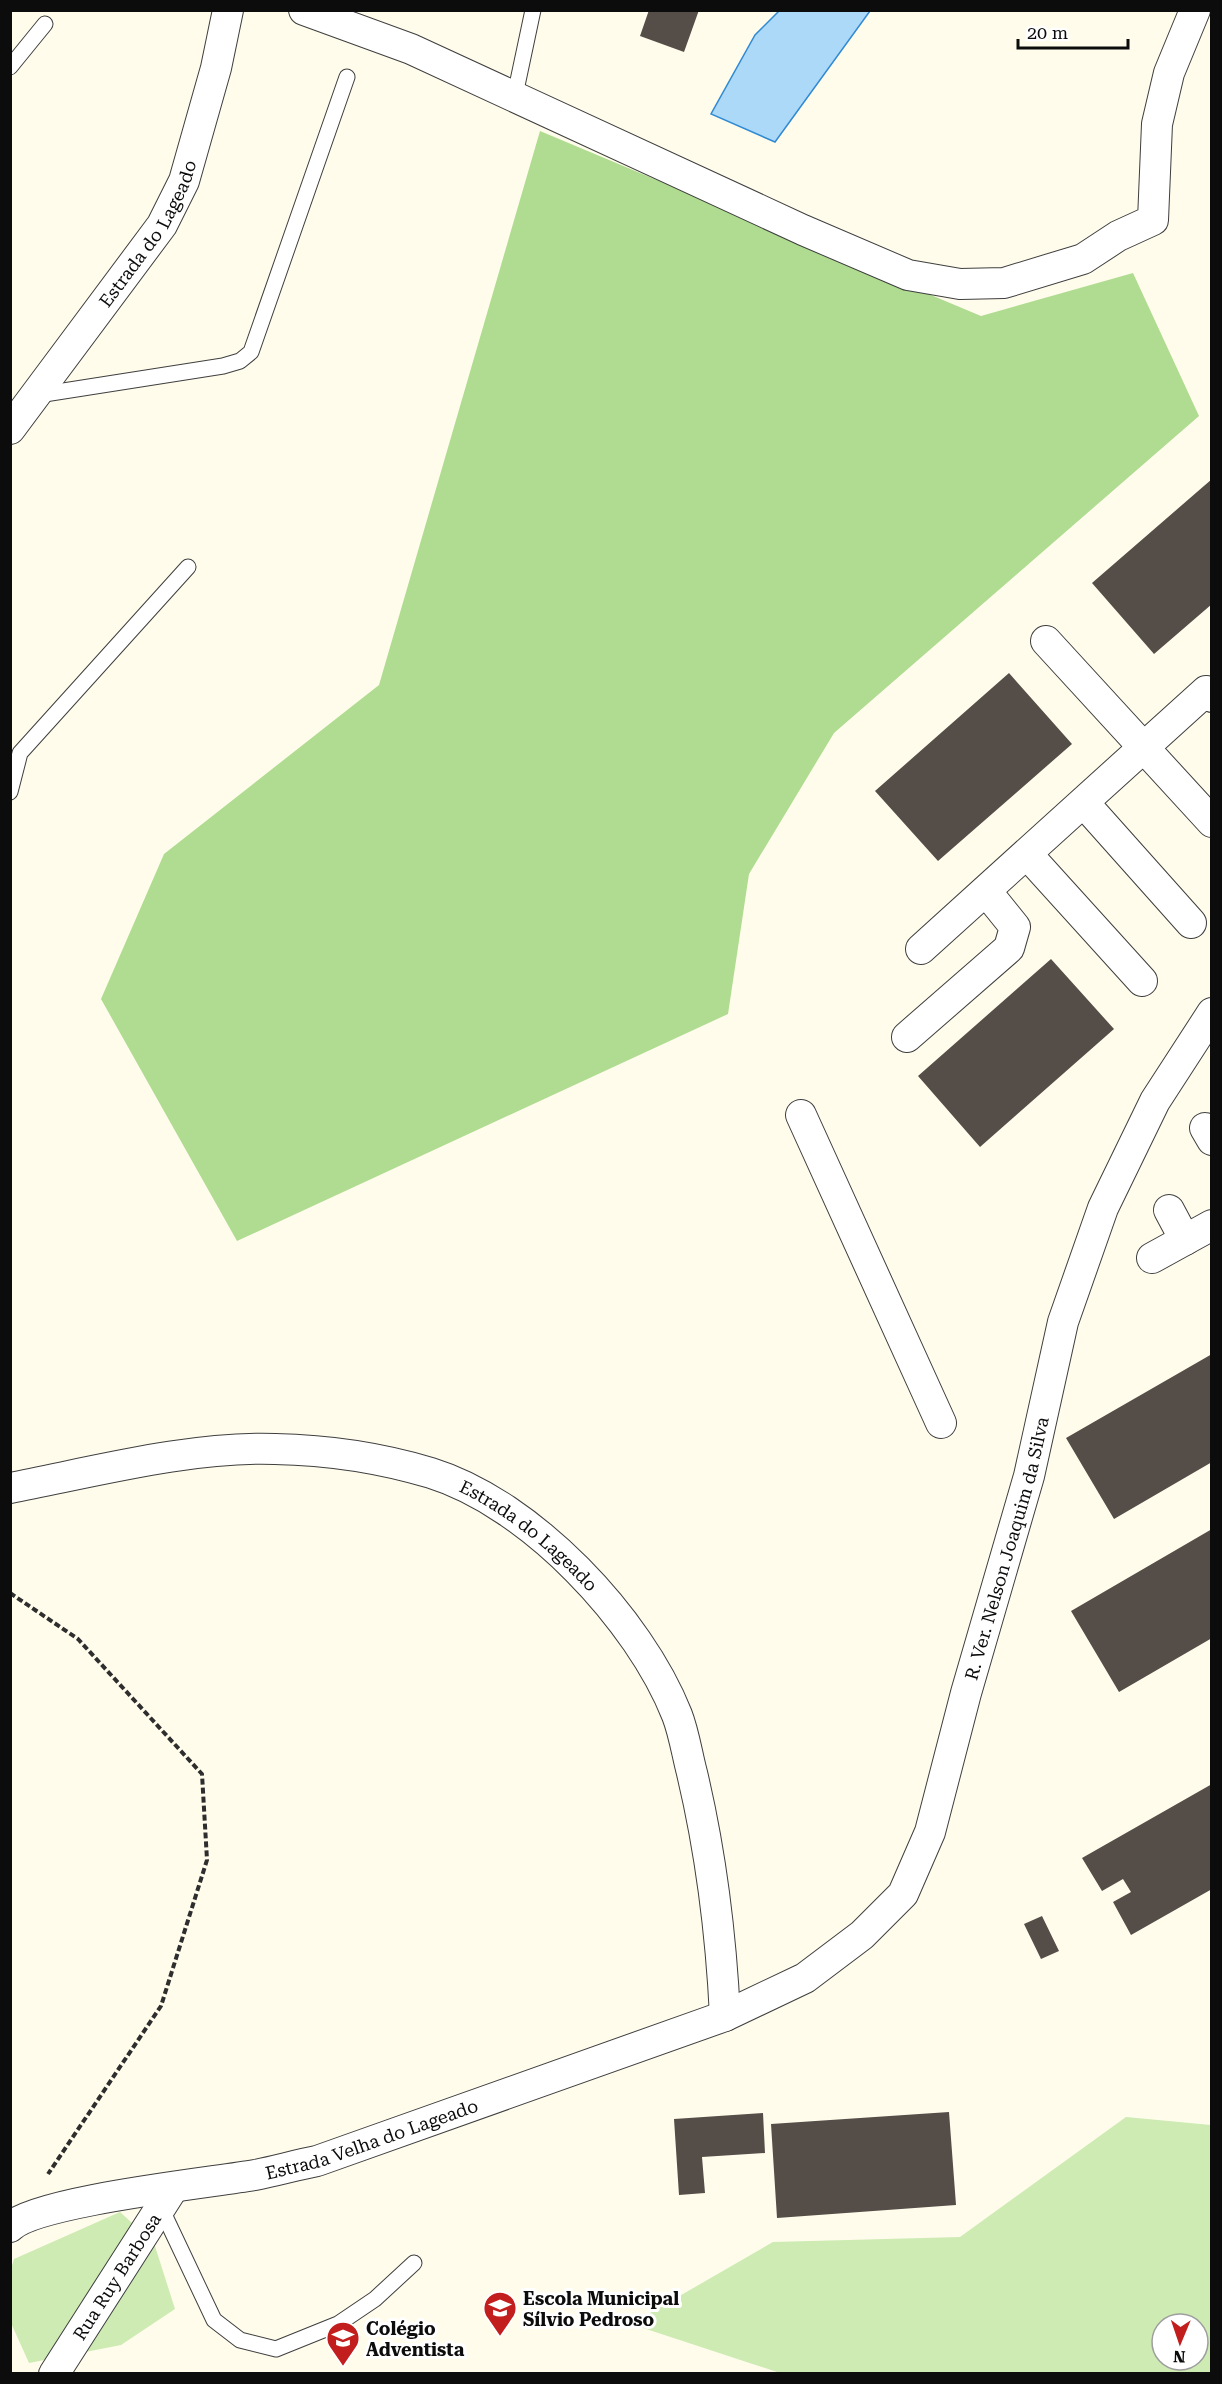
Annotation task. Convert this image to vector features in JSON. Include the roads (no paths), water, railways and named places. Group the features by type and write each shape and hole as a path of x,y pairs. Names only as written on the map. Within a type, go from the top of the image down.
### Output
{"street":[{"name":"Estrada do Lageado","path":"10,429 162,225 183,181 216,68 228,10"},
{"path":"304,10 411,49 515,95 586,131 908,275 960,284 1004,283 1083,260 1118,236 1153,219 1156,124 1170,74 1195,10"},
{"path":"1046,641 1212,822"},
{"path":"921,949 1210,691"},
{"path":"1084,803 1191,923"},
{"path":"1027,854 1142,981"},
{"path":"908,1037 1009,948 1015,927 986,891"},
{"name":"R. Ver. Nelson Joaquim da Silva","path":"725,2016 805,1978 862,1935 903,1894 930,1832 966,1693 1029,1476 1063,1322 1102,1208 1155,1101 1212,1012"},
{"path":"801,1115 941,1423"},
{"path":"1169,1210 1185,1240"},
{"path":"1152,1258 1212,1225"},
{"name":"Estrada do Lageado","path":"10,1488 176,1457 273,1448 346,1454 432,1473 495,1503 548,1543 592,1583 659,1674 678,1718 701,1811 718,1917 725,2016"},
{"name":"Estrada Velha do Lageado","path":"14,2224 73,2204 167,2198 366,2145 725,2016"},
{"name":"Rua Ruy Barbosa","path":"54,2373 167,2198"}],"lane":[{"path":"515,95 533,10"},
{"path":"10,67 45,24"},
{"path":"35,396 223,366 240,361 251,352 347,77"},
{"path":"10,792 20,753 188,567"},
{"name":"Rua Ruy Barbosa","path":"167,2198 214,2320 240,2340 276,2349 338,2324 375,2299 414,2263"}],"water":[{"path":"779,11 870,11 775,142 711,114 755,35"}],"place":[{"name":"Escola Municipal Sílvio Pedroso","path":"500,2337"},
{"name":"Colégio Adventista","path":"343,2367"}]}
